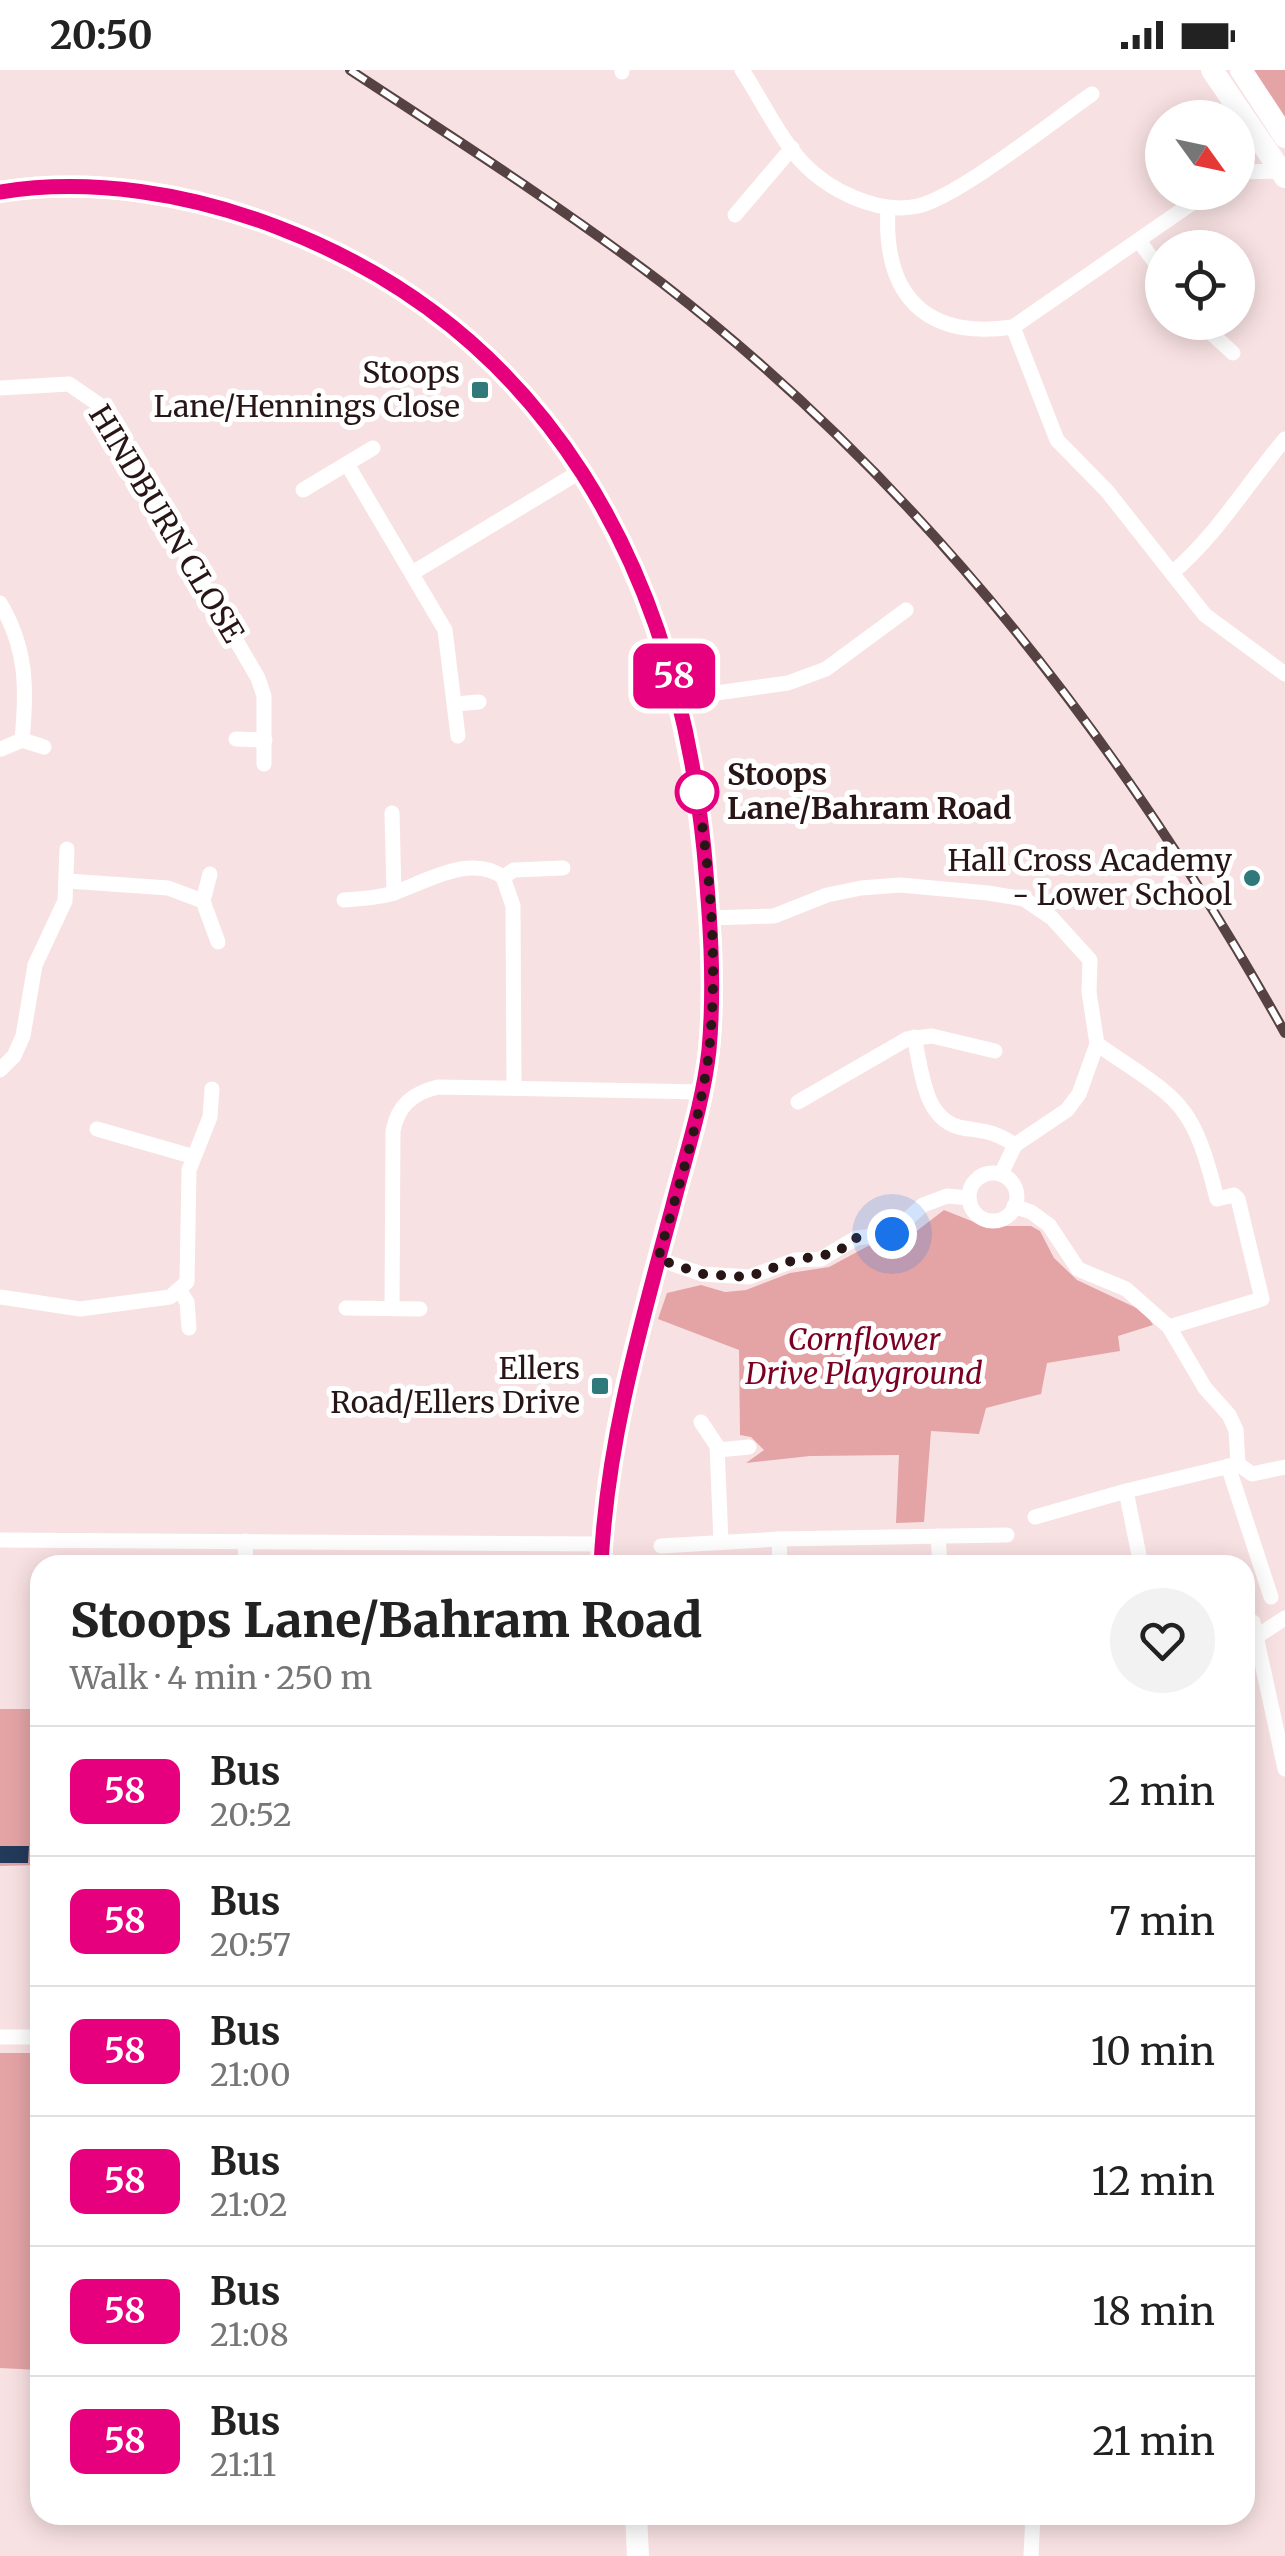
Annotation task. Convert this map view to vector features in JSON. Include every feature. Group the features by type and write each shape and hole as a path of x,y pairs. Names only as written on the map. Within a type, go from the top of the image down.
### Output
{"street":[{"path":"742,70 801,162 849,196 888,208 918,206 947,193 1092,94"},
{"path":"1212,70 1231,100"},
{"path":"1241,70 1285,137"},
{"path":"1255,137 1282,174"},
{"path":"735,216 792,148"},
{"path":"1255,173 1282,174"},
{"path":"0,192 122,189 179,198 248,216 339,252 416,300 490,360 581,470 628,551 680,698 698,797 710,918 709,1049 702,1092 611,1452 602,1554 244,1541 0,1540"},
{"path":"888,208 888,260 892,275 912,300 936,320 982,332 1013,328 1183,210"},
{"path":"1139,241 1145,249"},
{"path":"1013,328 1049,428 1220,630 1285,674"},
{"path":"1218,340 1233,354"},
{"name":"HINDBURN CLOSE","path":"0,388 69,384 98,404 258,678 264,696 264,764"},
{"path":"1172,573 1210,540 1238,495 1285,440"},
{"path":"303,490 374,448"},
{"path":"347,464 414,572 444,630 458,736"},
{"path":"414,572 581,470"},
{"path":"0,603 22,648 26,687 22,740"},
{"path":"680,698 788,684 826,669 906,610"},
{"path":"455,704 479,702"},
{"path":"236,739 265,740"},
{"path":"1,749 22,740 44,747"},
{"path":"392,813 394,893"},
{"path":"0,1070 14,1056 22,1036 35,965 57,924 68,881 67,849"},
{"path":"344,900 394,893 456,870 476,868 503,877"},
{"path":"503,877 514,870 563,868"},
{"path":"210,874 203,901 218,942"},
{"path":"503,877 513,906 514,1088"},
{"path":"68,881 168,888 203,901"},
{"path":"710,918 774,916 828,894 900,885 1024,899 1052,918 1090,960 1089,992 1097,1044 1079,1094 1067,1110 1015,1145 1001,1174"},
{"path":"798,1102 914,1037 932,1036 995,1051"},
{"path":"914,1037 931,1106 939,1117 967,1129 989,1129 1015,1145"},
{"path":"1097,1044 1176,1099 1192,1118 1204,1145 1217,1199 1234,1194 1238,1199 1262,1299 1169,1327"},
{"path":"392,1308 395,1119 422,1091 514,1088 702,1092"},
{"path":"0,1298 80,1309 170,1297 180,1291 187,1282 191,1156 210,1117 212,1089"},
{"path":"96,1129 191,1156"},
{"path":"1001,1174 1013,1184 1014,1206 1004,1218 988,1220 974,1213 969,1198 978,1178 1001,1174"},
{"path":"658,1259 702,1274 748,1277 794,1260 836,1253 856,1238 892,1234 923,1205 948,1196 969,1198"},
{"path":"1014,1206 1048,1225 1078,1269 1126,1289 1169,1327 1205,1388 1228,1416 1236,1430 1233,1465 1271,1597"},
{"path":"180,1291 186,1302 189,1328"},
{"path":"346,1308 420,1308"},
{"path":"701,1422 718,1450 721,1542"},
{"path":"718,1450 748,1447"},
{"path":"1035,1517 1233,1465 1252,1474 1285,1467"},
{"path":"1126,1491 1139,1555"},
{"path":"661,1546 779,1539 1008,1535"},
{"path":"938,1536 939,1555"},
{"path":"779,1539 780,1555"},
{"path":"244,1541 245,1555"},
{"path":"1285,1618 1255,1630 1285,1769"},
{"path":"0,2036 30,2037"},
{"path":"636,2525 638,2556"},
{"path":"1031,2556 1033,2525"}],"green space":[{"path":"1241,70 1285,70 1285,137"},
{"name":"Cornflower Drive Playground","path":"944,1210 984,1226 1031,1226 1040,1231 1054,1258 1077,1280 1145,1312 1153,1325 1118,1336 1120,1351 1047,1363 1041,1394 986,1408 979,1434 931,1431 924,1522 896,1523 899,1455 810,1456 746,1463 764,1450 751,1437 740,1435 739,1350 658,1319 667,1293 701,1285 725,1292 746,1290 790,1273 829,1267 868,1246 905,1240"},
{"path":"0,1709 30,1709 30,1865 0,1866"},
{"path":"0,2053 30,2053 30,2370 0,2368"}],"building":[{"path":"0,1846 29,1846 28,1863 0,1863"}],"railway":[{"path":"350,70 547,200 662,283 757,361 847,445 932,533 1012,626 1087,723 1157,823 1285,1033"}],"bus line":[{"name":"58","path":"0,192 122,189 179,198 248,216 339,252 416,300 490,360 534,408 581,470 628,551 669,656 698,797 710,918 709,1049 702,1092 623,1394 607,1472 602,1555"}],"place":[{"name":"Stoops Lane/Hennings Close","path":"480,390"},
{"name":"Stoops Lane/Bahram Road","path":"697,792"},
{"name":"Hall Cross Academy - Lower School","path":"1252,878"},
{"name":"Ellers Road/Ellers Drive","path":"600,1386"}],"route":[{"path":"697,792 710,918 709,1049 702,1092 658,1259 702,1274 748,1277 794,1260 836,1253 856,1238 892,1234"}]}
